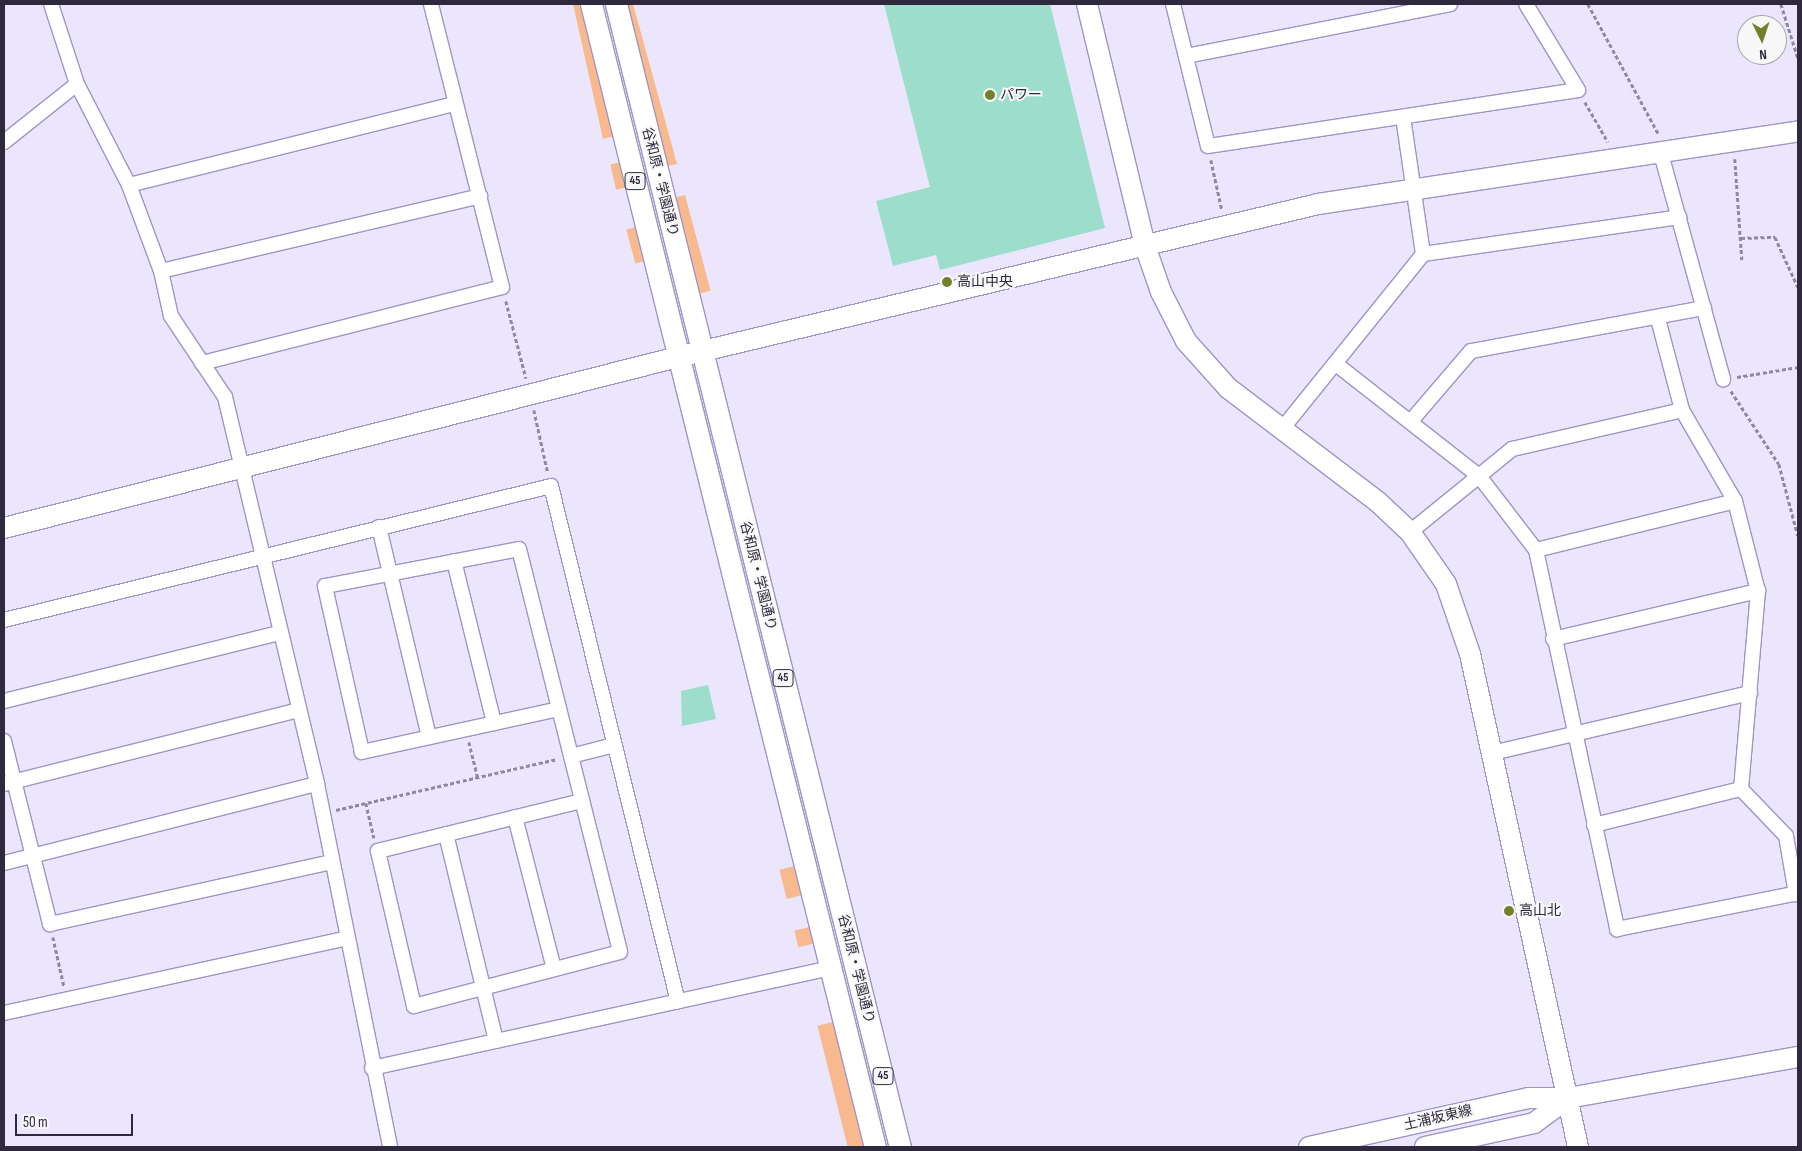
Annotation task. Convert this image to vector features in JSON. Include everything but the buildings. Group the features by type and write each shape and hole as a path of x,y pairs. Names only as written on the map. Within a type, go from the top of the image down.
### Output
{"main road":[{"name":"谷和原・学園通り","path":"591,4 874,1147"},
{"name":"谷和原・学園通り","path":"616,4 900,1147"}],"street":[{"path":"51,4 77,84 129,185 161,271 171,316 225,397 259,556 317,784 372,1068 390,1147"},
{"path":"202,363 502,288 431,4"},
{"path":"1087,4 1145,246 1172,319 1202,364 1282,429 1378,502 1410,532 1446,584 1459,616 1492,753 1578,1147"},
{"path":"1173,4 1208,146 1578,90 1526,4"},
{"path":"1186,56 1450,4"},
{"path":"4,142 77,84"},
{"path":"129,185 455,104"},
{"path":"1403,117 1422,254"},
{"path":"4,528 678,357 1145,246 1412,186 1798,131"},
{"path":"1663,150 1723,380"},
{"path":"161,271 480,196"},
{"path":"1282,429 1336,364 1422,254 1679,217"},
{"path":"1411,421 1470,351 1658,319 1704,308"},
{"path":"1336,364 1479,476 1536,550 1553,640 1617,929 1797,894 1786,836 1741,789 1758,591 1735,501 1682,410 1658,319"},
{"path":"1410,532 1512,450 1682,410"},
{"path":"4,620 551,486 678,1002"},
{"path":"1536,550 1735,501"},
{"path":"379,527 429,737"},
{"path":"559,709 362,752 325,586 519,549 620,952 414,1006 378,851 582,801"},
{"path":"454,561 494,723"},
{"path":"1553,640 1758,591"},
{"path":"4,701 279,633"},
{"path":"1492,753 1750,693"},
{"path":"9,783 298,710"},
{"path":"4,741 9,783 33,856 50,924 332,862"},
{"path":"570,756 614,745"},
{"path":"4,863 317,784"},
{"path":"1594,825 1741,789"},
{"path":"515,817 554,969"},
{"path":"446,834 496,1041"},
{"path":"4,1013 347,938"},
{"path":"372,1068 830,968"},
{"name":"土浦坂東線","path":"1309,1147 1528,1098 1568,1098 1798,1057"},
{"name":"土浦坂東線","path":"1426,1147 1534,1123 1568,1098"}],"path":[{"path":"1588,4 1663,150"},
{"path":"1781,4 1798,58"},
{"path":"1578,90 1610,146"},
{"path":"1733,140 1742,260"},
{"path":"1208,146 1224,215"},
{"path":"1741,238 1774,236 1798,288"},
{"path":"1798,367 1723,380 1779,464 1798,536"},
{"path":"466,729 478,777"},
{"path":"323,813 570,756"},
{"path":"366,803 378,851"},
{"path":"50,924 67,999"}],"shaded area":[{"path":"573,4 581,4 614,136 603,139"},
{"path":"626,4 633,4 677,164 666,166"},
{"path":"621,162 627,187 616,190 610,164"},
{"path":"685,195 711,291 700,293 674,198"},
{"path":"636,227 645,261 635,263 626,230"},
{"path":"795,866 802,895 787,899 779,870"},
{"path":"810,927 814,944 798,947 794,931"},
{"path":"833,1022 864,1147 848,1147 817,1026"}],"place":[{"name":"パワー","path":"990,95"},
{"name":"高山中央","path":"947,282"},
{"name":"高山北","path":"1509,911"}]}
